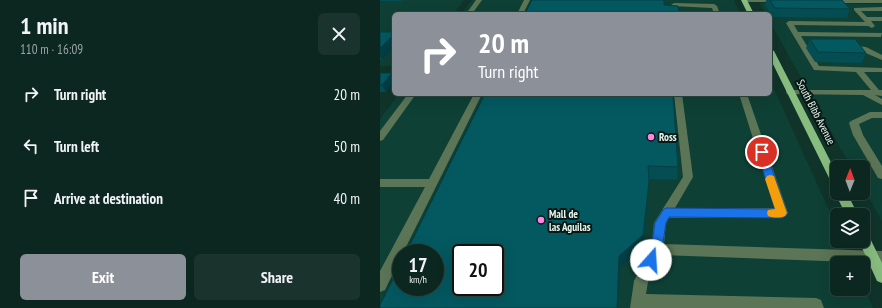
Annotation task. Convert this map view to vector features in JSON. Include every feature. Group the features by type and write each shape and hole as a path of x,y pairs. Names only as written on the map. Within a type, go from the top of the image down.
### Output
{"main road":[{"path":"744,0 750,12"},
{"name":"South Bibb Avenue","path":"772,55 830,170"},
{"path":"870,246 878,257 882,277"}],"lane":[{"path":"470,12 479,0"},
{"path":"521,12 527,0"},
{"path":"744,0 787,0"},
{"path":"818,1 882,0"},
{"path":"674,3 682,12"},
{"path":"674,3 714,6 716,12"},
{"path":"880,33 856,9 882,9"},
{"path":"882,19 868,22 789,23 796,34 807,46 817,68 882,70"},
{"path":"796,34 880,33"},
{"path":"843,47 863,49 882,58"},
{"path":"858,69 879,93"},
{"path":"790,92 879,93"},
{"path":"865,93 882,102"},
{"path":"380,138 411,96"},
{"path":"380,285 477,96"},
{"path":"678,96 688,178 660,223 657,249 641,281 637,305 816,305 817,308"},
{"path":"666,213 782,213 744,96"},
{"path":"882,115 870,115 854,123 858,135 882,175"},
{"path":"380,183 432,183"},
{"path":"657,249 878,257"}],"shaded area":[{"path":"380,0 464,0 455,12 392,12 392,66 380,66"},
{"path":"472,0 734,0 739,12 463,12"},
{"path":"759,3 882,4 882,221 870,200 870,160 847,160 772,26 772,12 765,12"},
{"path":"772,84 830,213 830,248 846,248 850,256 830,256 830,296 868,296 873,308 380,308 380,119 397,96 772,96"}],"building":[{"path":"532,0 664,0 664,5 678,6 679,12 526,12"},
{"path":"770,0 842,0 850,9 775,8"},
{"path":"380,32 392,32 392,36 380,48"},
{"path":"810,39 855,39 866,53 818,52"},
{"path":"380,73 392,73 382,85 380,85"},
{"name":"Mall de las Aguilas","path":"484,96 673,96 678,167 648,166 649,181 643,235 619,256 617,308 380,308 380,305 392,281 392,296 444,296 444,244 410,244"}],"slow traffic":[{"path":"770,179 782,213 772,213"}],"place":[{"name":"Ross","path":"651,137"},
{"name":"Mall de las Aguilas","path":"541,220"}],"route":[{"path":"651,260 657,249 660,223 666,213 782,213 762,152"}]}
